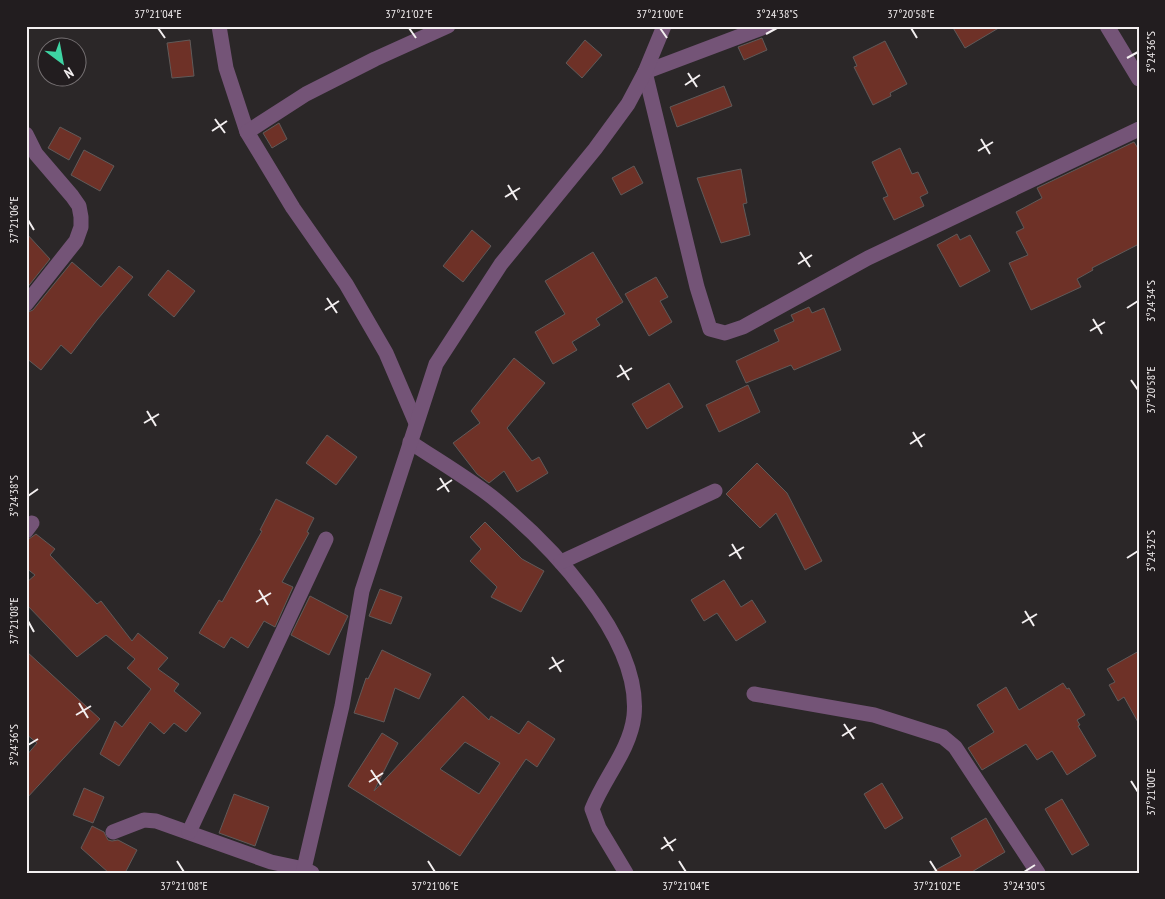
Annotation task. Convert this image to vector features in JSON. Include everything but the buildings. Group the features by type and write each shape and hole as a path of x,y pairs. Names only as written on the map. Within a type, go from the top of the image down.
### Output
{"street":[{"path":"219,26 226,68 247,132 293,208 346,284 386,353 416,424"},
{"path":"247,132 306,94 374,59 448,26"},
{"path":"113,832 150,820 271,862 306,871 342,706 362,591 436,364 496,271 595,149 628,104 645,72 664,26"},
{"path":"645,72 767,26"},
{"path":"1107,26 1139,79"},
{"path":"645,72 697,287 710,329 726,333 743,327 868,258 1139,128"},
{"path":"26,134 36,154 79,206 81,217 81,227 76,241 26,304"},
{"path":"410,442 491,496 536,535 561,562 607,622 625,660 632,687 634,715 632,729 592,809 599,828 626,873"},
{"path":"561,562 715,491"},
{"path":"189,832 326,538"},
{"path":"754,694 874,715 943,737 950,741 1038,873"}]}
